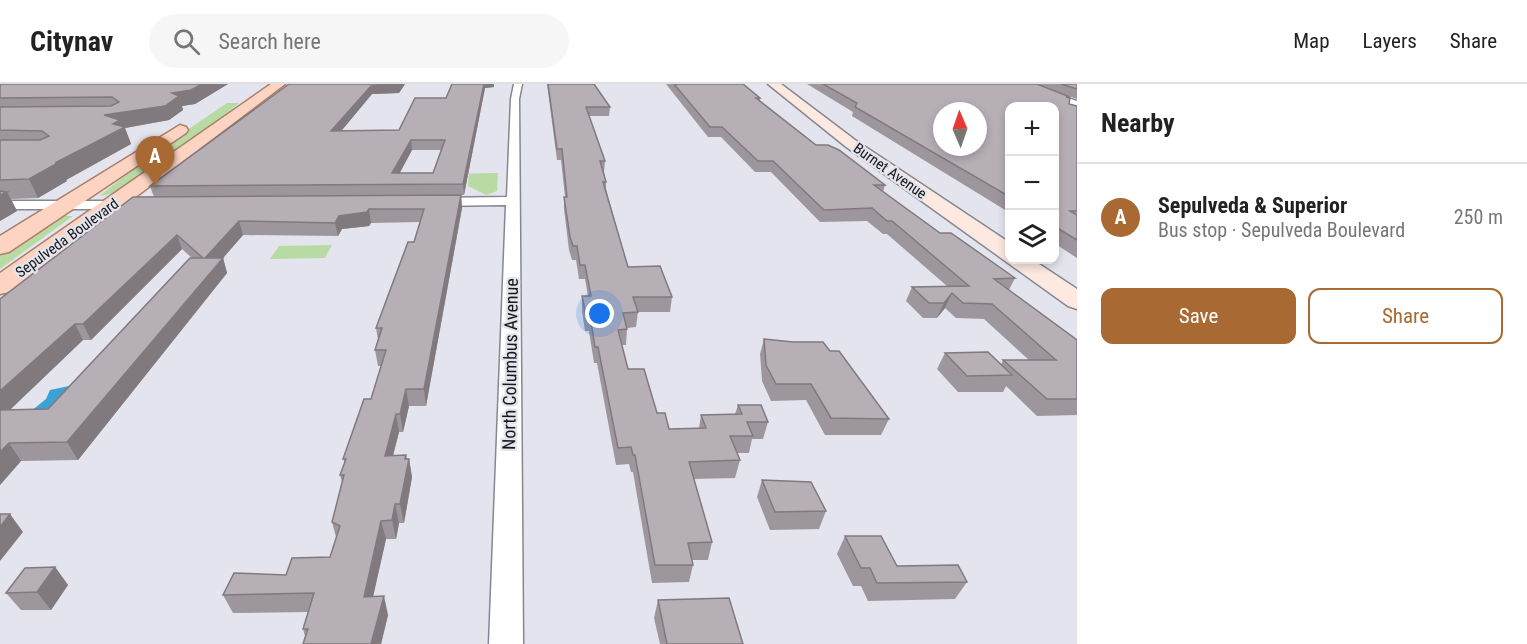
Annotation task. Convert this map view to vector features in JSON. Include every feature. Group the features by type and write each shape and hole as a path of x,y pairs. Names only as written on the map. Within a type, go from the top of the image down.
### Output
{"main road":[{"name":"Sepulveda Boulevard","path":"0,286 112,205 245,100 279,84"},
{"name":"Sepulveda Boulevard","path":"0,247 195,120"}],"street":[{"name":"North Columbus Avenue","path":"506,644 515,99 518,84"},
{"name":"Burnet Avenue","path":"774,84 850,143 1005,251"},
{"path":"1018,84 1077,105"},
{"path":"420,202 513,201"},
{"path":"0,206 139,205"},
{"path":"1024,264 1077,301"}],"green space":[{"path":"227,103 239,103 215,123 117,193 99,196 159,149"},
{"path":"498,173 497,191 486,195 468,186 469,174 443,174"},
{"path":"61,216 73,216 0,269 0,254"},
{"path":"332,245 325,258 270,259 279,246"}],"water":[{"path":"69,386 70,389 57,399 60,401 51,411 30,412 46,399 50,390"}],"building":[{"path":"0,84 202,84 191,90 172,93 179,96 165,106 104,115 120,120 113,124 125,127 29,179 0,180 0,140 40,140 49,136 42,131 0,130 0,107 111,106 119,102 112,97 0,98"},
{"path":"289,84 399,84 371,86 331,131 399,130 415,98 446,98 452,84 484,84 463,184 150,186","holes":["411,140 445,140 433,173 392,173"]},
{"path":"548,84 594,84 610,107 586,107 605,161 600,161 606,182 603,182 628,267 660,266 672,297 633,297 638,312 623,313 627,329 618,330 628,369 644,369 657,413 665,413 669,429 706,428 701,415 742,414 738,405 761,405 768,422 747,422 753,436 730,436 740,460 689,462 712,542 688,543 693,565 655,565 635,455 631,447 618,448 598,347 595,347 590,316 586,316 582,296 591,296 585,265 580,265 577,246 573,246 570,237 564,197 567,197 562,149 557,149"},
{"path":"674,84 743,84 760,98 756,98 816,145 828,145 839,150 885,185 874,185 940,233 951,233 1015,278 994,279 1077,340 1077,399 1047,399 1003,360 1056,360 992,304 963,303 952,293 944,303 929,303 912,287 969,286 892,221 887,221 872,208 824,210 773,161 758,161 722,127 710,127"},
{"path":"823,84 1037,84 1070,97 1066,97 1070,98 1069,104 1077,106 1077,211 1070,211 1077,215 1077,240 1059,229 1059,102 1005,102 1005,194 939,156 987,156 987,102 933,102 933,152 855,107 857,103"},
{"path":"1061,84 1077,84 1077,89"},
{"path":"461,195 424,389 406,389 400,414 396,414 385,456 406,455 405,459 409,459 400,504 395,504 392,520 381,521 364,597 384,596 371,644 303,644 308,629 303,629 314,593 223,595 234,573 286,575 292,558 330,557 340,526 332,522 344,475 340,475 346,459 343,459 364,399 371,399 386,350 375,350 382,328 376,328 408,242 414,242 424,209 369,209 367,212 339,216 335,223 239,221 205,258 223,258 67,442 9,443 0,452 0,410 48,409 190,258 203,258 177,235 83,324 75,324 0,391 0,299 133,197"},
{"path":"764,339 823,342 830,351 839,351 889,419 831,418 811,384 776,384 766,365"},
{"path":"988,352 1012,375 967,376 945,353"},
{"path":"762,480 811,482 826,511 775,512"},
{"path":"0,514 10,514 0,527"},
{"path":"845,536 881,536 897,566 958,565 967,582 877,583 870,568 861,568"},
{"path":"55,567 37,592 6,593 25,568"},
{"path":"729,598 743,644 667,644 658,600"}],"place":[{"name":"Sepulveda & Superior","path":"155,186"}]}
